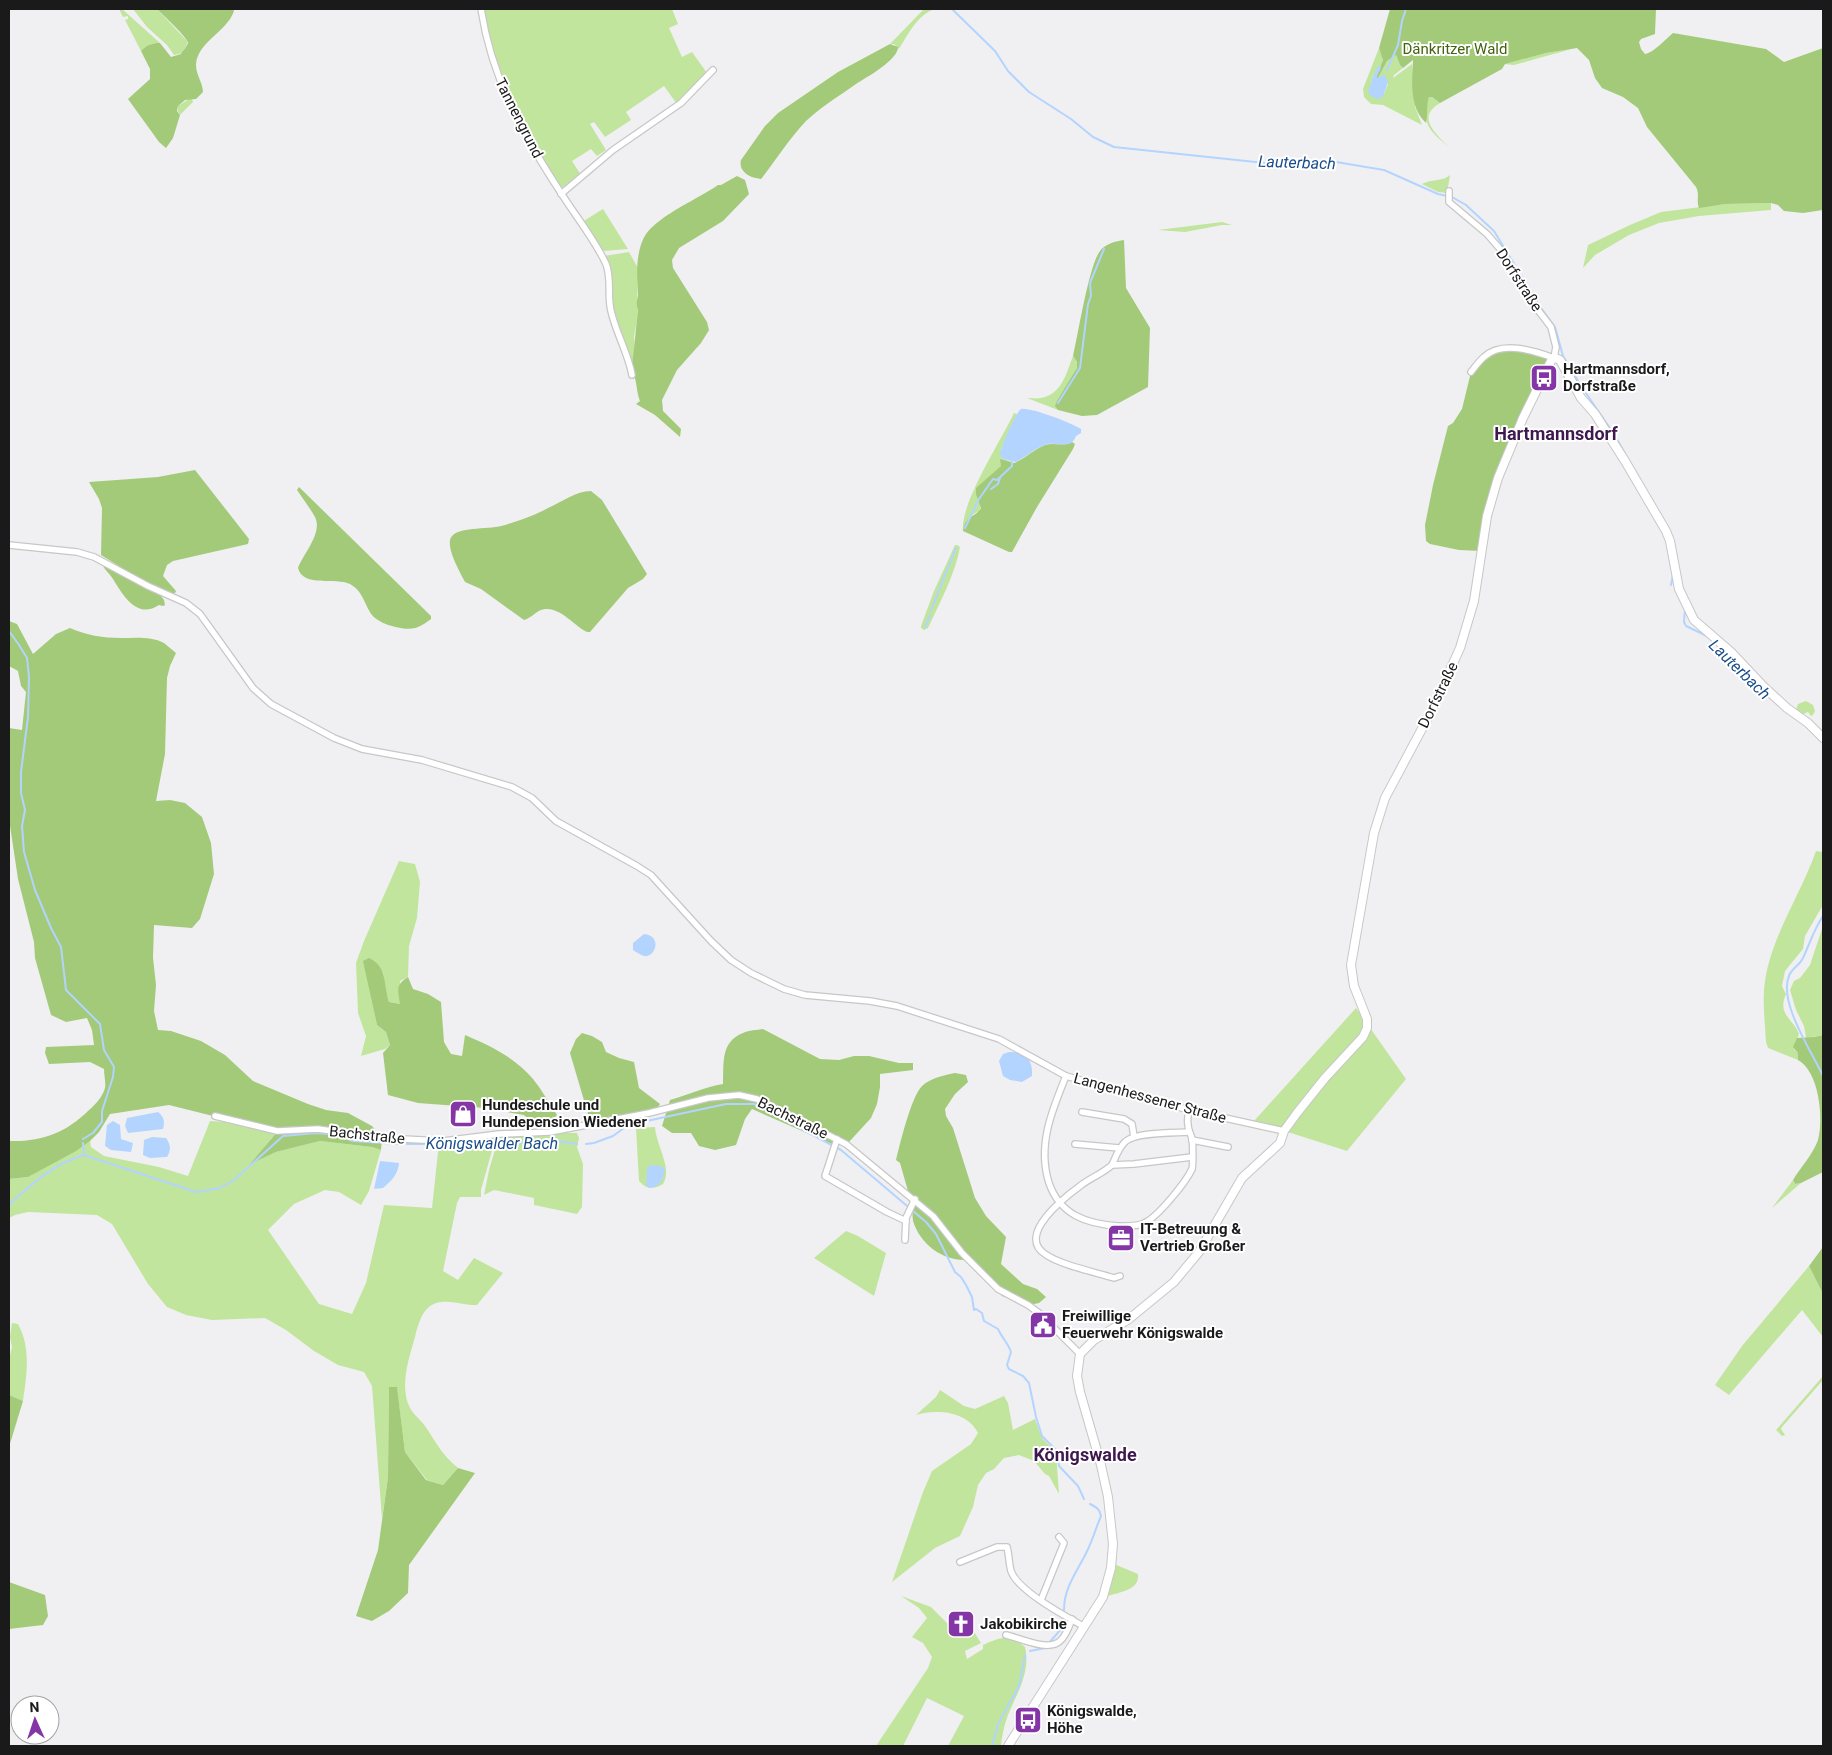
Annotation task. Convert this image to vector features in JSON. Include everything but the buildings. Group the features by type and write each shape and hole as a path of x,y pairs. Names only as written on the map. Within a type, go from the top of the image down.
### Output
{"street":[{"name":"Tannengrund","path":"481,9 491,57 507,99 520,126 606,264 611,313 632,375"},
{"path":"561,194 613,150 681,102 713,70"},
{"name":"Dorfstraße","path":"1284,1131 1325,1078 1365,1034 1367,1020 1354,986 1351,965 1374,833 1385,798 1432,710 1460,648 1474,601 1488,516 1498,478 1530,401 1549,362 1554,358 1556,347 1551,326 1527,294 1500,249 1487,234 1450,204 1448,194"},
{"path":"1471,372 1485,356 1494,351 1510,348 1533,351 1560,360 1582,398 1595,414 1662,523 1670,541 1679,590 1694,620 1731,652 1764,687 1787,708 1808,723 1823,738"},
{"name":"Langenhessener Straße","path":"9,545 76,552 94,557 148,586 186,603 200,614 262,698 334,738 362,749 422,760 483,777 525,793 556,821 651,875 722,952 739,966 784,989 805,995 870,1001 897,1006 991,1036 1066,1076 1189,1110 1284,1131"},
{"path":"1066,1076 1052,1112 1045,1144 1045,1161 1049,1182 1060,1202 1071,1213 1088,1222 1126,1226 1145,1223 1156,1216 1193,1168 1192,1140 1187,1122 1189,1110"},
{"name":"Bachstraße","path":"215,1116 277,1131 318,1129 382,1138 443,1141 498,1134 550,1132 655,1112 708,1098 739,1095 757,1099 836,1141 846,1144 915,1199 933,1216 962,1253 998,1289 1028,1305 1080,1354"},
{"path":"1082,1112 1124,1119 1132,1124 1134,1137"},
{"path":"1008,1746 1105,1591 1111,1568 1113,1544 1105,1481 1080,1392 1077,1376 1080,1354 1094,1340 1129,1319 1174,1282 1199,1252 1242,1178 1280,1143 1284,1131"},
{"path":"1120,1276 1114,1278 1065,1263 1042,1252 1036,1239 1038,1228 1060,1202 1082,1184 1106,1171 1112,1165 1119,1148 1127,1140 1134,1137 1189,1132"},
{"path":"1192,1140 1228,1147"},
{"name":"Bachstraße","path":"836,1141 825,1176 906,1221"},
{"path":"1075,1144 1119,1148"},
{"path":"1112,1165 1129,1165 1192,1157"},
{"path":"905,1240 906,1221 915,1199"},
{"path":"1040,1600 1064,1544 1059,1537"},
{"path":"960,1562 997,1547 1008,1547 1011,1571 1015,1578 1040,1600 1083,1626"},
{"path":"1006,1635 1046,1645 1060,1641 1072,1620"}],"green space":[{"path":"119,9 122,9 160,43 151,44 141,51 125,20 128,19 128,16 123,17"},
{"path":"133,9 157,9 187,41 182,53 174,55 167,45 147,27"},
{"path":"157,9 233,9 234,11 225,25 201,50 196,69 203,92 196,99 185,100 178,106 177,111 180,115 173,138 166,148 159,142 128,99 150,79 150,69 141,51 143,49 154,43 160,43 171,57 181,54 188,43 180,31"},
{"path":"484,9 672,9 678,24 669,28 682,57 692,52 707,73 677,104 664,86 626,112 631,120 605,137 594,122 590,124 606,150 597,156 591,149 572,161 581,175 561,188 513,103 496,58"},
{"path":"924,9 936,9 930,11 919,20 899,49 894,44 890,44"},
{"name":"Dänkritzer Wald","path":"1390,9 1656,9 1655,34 1641,39 1639,42 1645,54 1656,48 1673,33 1766,49 1784,62 1823,48 1823,210 1803,213 1784,211 1778,205 1771,203 1725,204 1699,208 1696,187 1647,127 1638,108 1623,97 1602,88 1595,78 1589,60 1577,48 1546,53 1505,64 1502,69 1440,103 1429,97 1426,123 1414,102 1412,85 1413,60 1403,68 1396,55 1387,61 1378,78 1376,78 1383,60 1379,48"},
{"path":"890,44 898,47 897,52 888,63 830,102 806,121 761,179 749,176 743,171 741,160 765,126 778,113 838,72"},
{"path":"1379,48 1383,58 1381,68 1380,65 1373,76 1370,86 1384,94 1388,84 1383,76 1378,78 1387,61 1396,55 1403,68 1393,78 1412,64 1415,107 1422,125 1383,105 1371,104 1364,97 1363,89"},
{"path":"1575,48 1514,65 1504,64 1546,53"},
{"path":"1429,97 1440,103 1429,114 1431,126 1450,148 1432,131 1429,126 1426,114"},
{"path":"192,99 193,102 180,115 178,106"},
{"path":"1450,175 1447,193 1438,192 1422,184 1443,179"},
{"path":"737,176 745,180 749,194 723,221 679,248 672,260 673,268 707,322 709,330 701,343 677,370 662,400 663,411 681,429 680,437 655,415 636,404 640,401 631,369 638,311 638,255 646,234 661,220 718,185"},
{"path":"1771,203 1771,210 1699,216 1659,223 1629,235 1595,255 1583,268 1588,245 1661,212 1725,204"},
{"path":"603,209 628,249 604,251 582,222"},
{"path":"1222,222 1232,225 1185,232 1158,230"},
{"path":"1124,240 1126,288 1150,328 1148,387 1097,415 1082,416 1058,410 1055,406 1057,401 1077,368 1077,362 1073,356 1088,285 1096,259 1105,246"},
{"path":"629,252 638,268 637,303 639,310 634,336 635,350 631,368 621,331 613,312 604,256"},
{"path":"1510,348 1533,352 1549,359 1503,463 1481,551 1459,550 1430,544 1426,541 1425,525 1448,426 1453,423 1462,409 1471,372 1485,356"},
{"path":"1073,356 1077,366 1056,407 1058,410 1027,398 1048,396 1059,388"},
{"path":"1014,413 1017,414 1001,449 1002,458 1012,462 979,511 970,516 963,531 964,519 974,489"},
{"path":"1072,442 1075,444 1073,449 1012,552 963,531 968,519 981,508 976,488 1001,466 1000,459 1014,463 1045,445"},
{"path":"195,470 249,539 248,544 173,561 167,565 163,576 176,591 175,593 170,593 135,576 101,555 102,508 89,482 158,477"},
{"path":"299,487 431,616 431,619 421,626 410,629 392,626 372,615 361,594 350,584 313,580 301,574 298,568 314,536 317,523 297,490"},
{"path":"591,491 602,500 647,574 643,579 628,588 590,632 581,629 565,616 552,609 542,610 524,620 481,589 465,582 451,552 450,540 456,533 469,529 499,526 527,518 574,495"},
{"path":"955,545 960,547 951,578 928,628 924,630 921,626 934,591"},
{"path":"103,566 161,596 165,605 144,610 137,608 121,592"},
{"path":"9,621 17,624 33,654 56,634 70,628 101,637 154,639 164,643 176,653 167,678 165,754 156,801 170,800 185,803 202,817 211,843 214,874 200,919 192,928 154,925 153,958 156,985 154,1011 158,1030 171,1031 201,1041 225,1055 253,1081 308,1104 326,1110 348,1113 372,1126 382,1138 381,1150 372,1147 320,1141 276,1152 250,1164 277,1132 169,1105 110,1114 99,1132 76,1151 28,1177 9,1179 9,1141 42,1138 71,1125 101,1097 105,1084 104,1069 90,1062 49,1064 45,1053 46,1047 94,1045 92,1030 87,1018 66,1022 51,1015 35,958 34,942 18,879 9,819 9,728 22,730 26,692 21,686 18,671 9,666"},
{"path":"1806,701 1813,705 1815,711 1811,716 1808,712 1801,715 1796,710 1798,704"},
{"path":"1816,851 1823,852 1823,905 1805,936 1803,949 1785,971 1782,986 1786,994 1783,1007 1799,1034 1794,1049 1798,1053 1798,1060 1768,1048 1764,1019 1764,989 1769,964 1780,931"},
{"path":"399,861 415,864 420,882 417,918 409,946 408,977 400,981 400,1004 389,1002 385,990 383,972 369,987 377,1025 386,1032 390,1045 385,1049 361,1056 366,1036 358,1013 356,963"},
{"path":"1823,926 1823,1035 1806,1038 1804,1026 1796,1010 1790,990 1794,981 1800,978 1810,965"},
{"path":"369,958 382,971 389,1002 400,1004 399,985 408,977 413,989 428,994 441,1002 444,1042 451,1054 462,1056 465,1035 502,1053 526,1071 557,1115 547,1126 532,1122 524,1115 485,1108 418,1103 388,1095 383,1053 390,1045 386,1032 377,1025 363,961"},
{"path":"1356,1008 1406,1079 1347,1151 1254,1121"},
{"path":"763,1029 820,1059 839,1060 854,1056 869,1056 899,1063 913,1063 913,1070 880,1074 877,1104 871,1118 849,1142 832,1144 752,1109 745,1119 736,1145 715,1150 699,1146 691,1133 672,1133 662,1126 670,1100 723,1084 725,1054 730,1042 745,1032"},
{"path":"582,1033 602,1042 606,1052 634,1062 639,1088 660,1104 655,1112 591,1124 570,1053 576,1039"},
{"path":"1823,1035 1823,1172 1795,1184 1793,1180 1818,1140 1820,1108 1811,1074 1798,1060 1798,1053 1793,1047 1797,1038"},
{"path":"955,1073 966,1075 968,1082 955,1094 945,1109 946,1116 953,1128 975,1198 986,1216 1006,1237 1001,1264 1023,1284 1037,1289 1046,1297 1039,1303 1029,1305 1002,1296 989,1280 966,1260 949,1258 934,1250 921,1237 913,1221 912,1205 900,1163 896,1160 903,1132 914,1100 922,1086 933,1079"},
{"path":"210,1121 227,1122 275,1134 251,1163 276,1152 320,1141 372,1147 381,1150 369,1191 361,1205 339,1192 325,1190 294,1204 268,1230 319,1304 352,1314 366,1283 384,1205 432,1208 438,1152 442,1142 496,1136 481,1190 481,1197 460,1197 457,1203 443,1271 458,1280 474,1258 503,1273 477,1305 440,1302 426,1310 418,1325 406,1372 405,1391 410,1408 443,1453 458,1468 443,1485 427,1480 405,1452 397,1388 389,1387 388,1477 382,1519 372,1386 364,1372 338,1365 265,1318 212,1320 186,1315 167,1307 148,1284 112,1224 97,1215 28,1212 9,1218 9,1179 28,1177 90,1141 91,1147 104,1156 159,1167 188,1176"},
{"path":"655,1127 665,1164 666,1178 663,1184 650,1188 644,1186 639,1181 636,1128"},
{"path":"577,1133 579,1138 577,1147 583,1164 582,1207 577,1214 534,1205 534,1198 494,1190 484,1195 499,1136"},
{"path":"1793,1180 1795,1184 1801,1183 1772,1208"},
{"path":"846,1231 886,1253 874,1296 814,1258"},
{"path":"1823,1247 1823,1294 1809,1266"},
{"path":"1809,1266 1823,1294 1823,1337 1802,1310 1729,1395 1715,1385 1742,1346"},
{"path":"12,1323 18,1324 25,1342 27,1371 23,1401 9,1395"},
{"path":"1823,1376 1823,1380 1782,1427 1781,1429 1785,1435 1782,1436 1776,1430"},
{"path":"389,1387 397,1387 405,1452 426,1480 443,1485 458,1468 475,1473 409,1565 408,1593 389,1611 372,1621 356,1616 378,1550 388,1477"},
{"path":"940,1390 964,1406 975,1409 1004,1396 1008,1403 1013,1430 1035,1419 1042,1438 1056,1452 1059,1494 1049,1476 1034,1461 1019,1455 1004,1458 994,1469 986,1473 978,1485 973,1507 960,1536 935,1548 892,1582 932,1471 971,1444 978,1433 973,1426 959,1416 942,1412 916,1415 936,1397"},
{"path":"9,1395 23,1401 9,1447"},
{"path":"1114,1564 1138,1574 1138,1579 1136,1584 1128,1590 1108,1596 1106,1594"},
{"path":"9,1582 45,1595 48,1616 43,1625 9,1629"},
{"path":"901,1596 931,1607 958,1634 971,1627 981,1643 965,1651 967,1659 983,1649 983,1645 1004,1638 1014,1640 1025,1647 1025,1674 1003,1730 1001,1746 948,1746 964,1716 927,1698 903,1746 876,1746 928,1668 932,1657 923,1643 912,1637 927,1618 919,1608"}],"water":[{"path":"1379,65 1381,68 1376,78 1385,75 1388,82 1383,97 1378,99 1371,96 1368,92"},
{"path":"1021,409 1033,410 1076,426 1081,429 1081,433 1071,443 1044,445 1016,462 1003,459 1000,456 1002,446"},
{"path":"644,934 650,936 655,942 654,950 648,956 643,956 633,950 633,943"},
{"path":"1009,1052 1020,1053 1030,1061 1032,1076 1022,1082 1010,1080 1003,1076 999,1061 1003,1054"},
{"path":"158,1112 164,1119 163,1129 128,1133 125,1126 127,1118"},
{"path":"113,1121 120,1125 121,1139 133,1143 131,1152 111,1150 105,1146 107,1125"},
{"path":"152,1137 166,1138 170,1148 167,1157 150,1158 143,1155 144,1140"},
{"path":"380,1161 399,1163 394,1177 383,1188 374,1189"},
{"path":"650,1165 661,1166 665,1169 662,1181 655,1187 649,1188 646,1185 647,1169"}],"waterway":[{"name":"Lauterbach","path":"952,9 995,51 1008,71 1029,92 1071,119 1093,137 1114,147 1284,165 1330,161 1384,170 1438,194 1447,196"},
{"path":"1387,70 1398,45 1406,9"},
{"name":"Lauterbach","path":"1452,197 1466,205 1494,231 1541,308 1555,327 1563,356 1614,434 1632,466"},
{"path":"1058,403 1080,368 1088,304 1091,296 1090,283 1104,249"},
{"path":"965,528 979,499 993,479 997,480 1012,466 1012,462"},
{"path":"991,489 998,484 1000,478"},
{"path":"931,610 956,548"},
{"name":"Lauterbach","path":"1671,585 1673,575"},
{"name":"Lauterbach","path":"1685,609 1684,622 1686,626 1709,637"},
{"path":"925,627 930,615"},
{"path":"9,631 27,658 29,677 28,717 21,772 21,793 25,810 22,826 24,852 35,890 61,947 66,990 100,1024 104,1050 114,1067 113,1077 102,1111 102,1122 93,1133 83,1139"},
{"name":"Lauterbach","path":"1720,647 1731,657"},
{"name":"Lauterbach","path":"1762,690 1777,703"},
{"name":"Lauterbach","path":"1823,916 1802,960 1790,974 1787,987 1792,1013 1823,1076"},
{"name":"Königswalder Bach","path":"586,1144 613,1136 628,1125 726,1104 754,1104 841,1150 926,1222 936,1234 955,1272 966,1285 972,1297 974,1310 976,1309 982,1313 984,1321 998,1329 1008,1346 1011,1352 1007,1365 1009,1369 1023,1376 1029,1383 1042,1436 1057,1451 1059,1466 1078,1486 1084,1499"},
{"name":"Königswalder Bach","path":"9,1205 53,1169 84,1155 196,1192 220,1188 234,1180 283,1136 316,1133 339,1135 353,1141 398,1144"},
{"name":"Königswalder Bach","path":"407,1144 440,1144 477,1140 535,1144 548,1143 551,1140 577,1144"},
{"path":"83,1143 84,1155"},
{"name":"Königswalder Bach","path":"1064,1610 1064,1603 1073,1577 1088,1549 1101,1516 1100,1512 1090,1504"},
{"name":"Königswalder Bach","path":"1048,1644 1062,1628 1063,1618"},
{"name":"Königswalder Bach","path":"1030,1651 1045,1648"},
{"name":"Königswalder Bach","path":"992,1746 998,1724 1019,1686 1025,1655"}],"place":[{"name":"Hartmannsdorf, Dorfstraße","path":"1544,378"},
{"name":"Hundeschule und Hundepension Wiedener","path":"463,1114"},
{"name":"IT-Betreuung & Vertrieb Großer","path":"1121,1238"},
{"name":"Freiwillige Feuerwehr Königswalde","path":"1043,1325"},
{"name":"Jakobikirche","path":"961,1624"},
{"name":"Königswalde, Höhe","path":"1028,1720"}],"district":[{"name":"Hartmannsdorf","path":"1556,434"},
{"name":"Königswalde","path":"1085,1455"}]}
